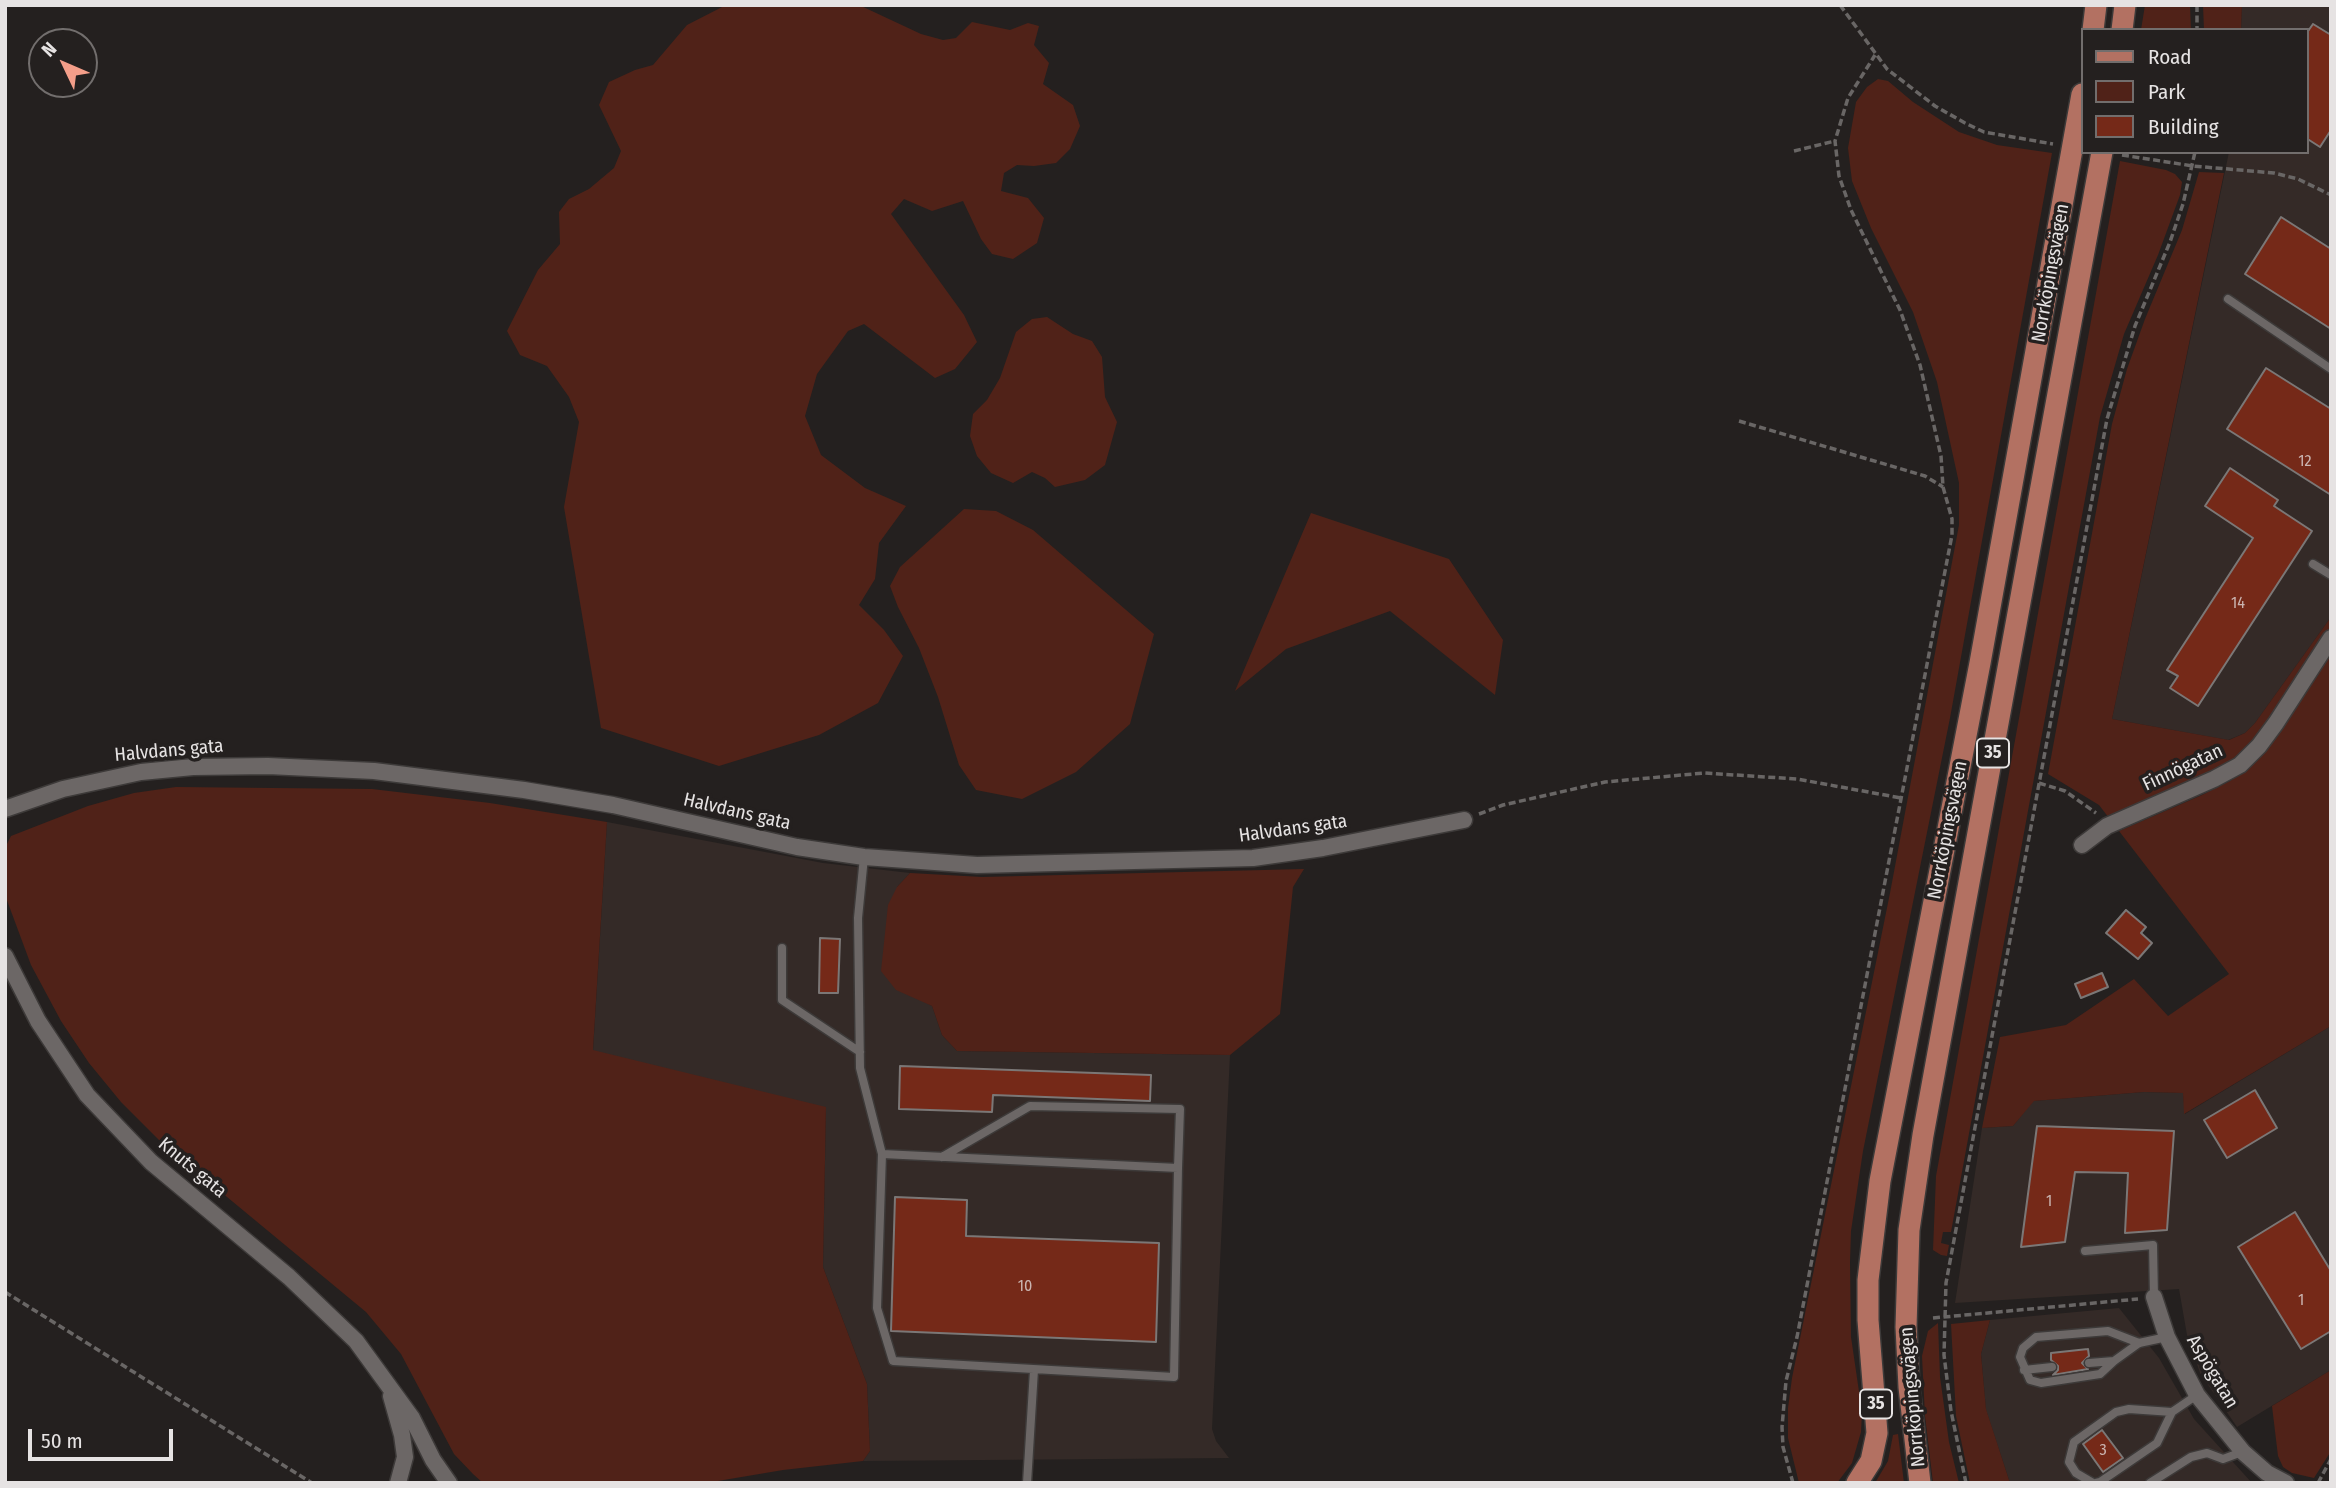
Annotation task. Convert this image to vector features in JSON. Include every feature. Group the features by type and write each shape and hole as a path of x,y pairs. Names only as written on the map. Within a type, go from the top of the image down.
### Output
{"main road":[{"path":"2093,28 2096,5"},
{"path":"2122,28 2125,5"},
{"name":"Norrköpingsvägen","path":"1857,1483 1871,1461 1877,1433 1868,1320 1868,1280 1880,1181 1980,663 2080,105"},
{"name":"Norrköpingsvägen","path":"1920,1483 1909,1387 1906,1327 1909,1230 1923,1135 2112,154"}],"street":[{"name":"Finnögatan","path":"2082,845 2106,826 2240,765 2276,723 2331,638"},
{"name":"Halvdans gata","path":"5,809 63,789 141,772 193,767 268,766 374,771 498,786 588,801 797,847 864,858 977,865 1253,858 1323,848 1464,820"},
{"name":"Knuts gata","path":"5,956 38,1021 87,1096 151,1162 325,1309 356,1341 412,1418 433,1460 449,1483"},
{"name":"Aspögatan","path":"2154,1297 2167,1337 2197,1395 2243,1452 2267,1473 2286,1483"},
{"name":"Knuts gata","path":"387,1383 402,1435 405,1457 398,1483"}],"lane":[{"path":"2228,299 2331,369"},
{"path":"2313,564 2331,575"},
{"path":"864,858 858,918 860,1068 882,1154 877,1308 893,1361 1174,1377 1180,1110 1030,1106 942,1157"},
{"path":"782,948 782,1000 860,1052"},
{"path":"882,1154 1178,1168"},
{"path":"2085,1251 2152,1245 2154,1297"},
{"path":"2139,1343 2108,1331 2036,1338 2022,1348 2020,1357 2031,1380 2041,1382 2101,1374 2139,1343 2167,1337"},
{"path":"2089,1363 2114,1361"},
{"path":"2024,1370 2052,1367"},
{"path":"1027,1483 1034,1370"},
{"path":"2172,1412 2129,1409 2116,1412 2074,1442 2069,1462 2076,1474 2094,1483 2100,1482 2157,1443 2172,1412 2197,1395"},
{"path":"2150,1483 2190,1457 2207,1453 2223,1459 2243,1452"}],"path":[{"path":"1840,5 1875,55 1904,83 1935,106 1965,124 2002,136 2053,144"},
{"path":"2197,5 2197,28"},
{"path":"1793,1483 1783,1447 1782,1404 1952,535 1952,519 1943,487 1941,456 1920,365 1900,310 1851,210 1839,176 1835,141 1848,98 1875,55"},
{"path":"1794,151 1835,141"},
{"path":"2112,154 2193,166 2274,173 2298,179 2331,195"},
{"path":"1966,1483 1951,1410 1944,1355 1947,1283 2106,419 2131,336 2170,242 2195,154"},
{"path":"1739,421 1925,476 1943,487"},
{"path":"1464,820 1503,805 1605,782 1704,773 1797,779 1901,797"},
{"path":"2039,783 2064,791 2084,803 2106,826"},
{"path":"5,1292 312,1483"},
{"path":"1933,1318 2154,1297"},
{"path":"2318,1483 2331,1459"}],"shaded area":[{"path":"2242,5 2331,5 2331,617 2255,723 2245,733 2228,740 2112,719 2229,154 2308,154 2308,28 2241,28"},
{"path":"607,822 823,863 910,873 897,887 921,1000 932,1006 942,1035 957,1051 1230,1055 1212,1429 1216,1441 1229,1458 863,1461 870,1451 867,1384 823,1267 826,1108 593,1051"},
{"path":"2331,1026 2331,1370 2237,1427 2200,1373 2187,1335 2179,1289 1955,1303 1982,1128 2013,1126 2033,1101 2144,1092 2183,1093 2185,1114"},
{"path":"2119,1308 2159,1358 2194,1419 2252,1483 2010,1483 1986,1410 1981,1354 1990,1320"}],"green space":[{"path":"726,5 859,5 921,34 943,40 956,38 972,22 1010,30 1028,23 1039,26 1034,45 1049,63 1043,84 1073,105 1080,126 1070,149 1056,163 1017,165 1004,173 1001,191 1028,198 1044,218 1037,243 1013,259 992,254 981,239 963,201 932,211 904,199 891,214 964,315 977,342 955,369 935,378 864,324 848,331 817,374 805,416 821,455 865,488 906,506 879,543 875,579 859,605 884,630 903,656 878,703 819,735 719,766 601,728 564,507 579,422 569,397 547,366 520,355 507,331 538,270 560,244 559,212 569,199 589,189 614,168 621,151 599,105 609,82 653,65 687,25"},
{"path":"2145,5 2190,5 2191,28 2141,28"},
{"path":"2203,5 2242,5 2241,28 2204,28"},
{"path":"1878,79 1888,81 1913,102 1959,132 1997,145 2052,153 1950,718 1863,1151 1851,1231 1851,1337 1862,1412 1861,1432 1852,1463 1837,1483 1799,1483 1788,1438 1792,1378 1890,893 1959,525 1959,483 1937,382 1913,312 1871,228 1852,181 1848,148 1856,102 1867,87"},
{"path":"2120,161 2175,174 2182,182 2180,195 2124,334 2100,417 1951,1232 1943,1232 1941,1243 1949,1245 1947,1256 1933,1250 1936,1176"},
{"path":"2199,172 2224,173 2112,719 2229,740 2245,733 2255,723 2331,617 2331,634 2278,713 2240,758 2220,771 2109,818 2099,805 2048,774 2112,424 2127,369 2182,230"},
{"path":"1047,317 1073,334 1092,341 1102,357 1105,397 1117,422 1105,465 1085,480 1055,487 1032,472 1013,483 991,473 977,456 970,436 973,414 987,400 1000,378 1016,332 1032,319"},
{"path":"964,509 996,511 1033,530 1154,634 1130,724 1076,772 1022,799 976,790 959,765 938,697 890,586 900,567"},
{"path":"1311,513 1449,559 1503,640 1495,695 1390,611 1286,649 1235,691"},
{"path":"2331,654 2331,1026 2184,1114 2183,1093 2144,1092 2034,1101 2013,1126 1982,1128 2000,1037 2066,1025 2134,979 2168,1016 2229,974 2119,831 2202,795 2246,770 2270,746"},
{"path":"176,787 372,789 490,803 607,822 593,1050 826,1107 823,1267 867,1384 870,1451 863,1461 783,1470 706,1483 483,1483 473,1474 454,1454 401,1354 366,1312 163,1144 121,1102 89,1063 61,1021 31,965 5,895 5,848 11,836 88,806 134,793"},
{"path":"1304,869 1293,887 1280,1014 1230,1055 957,1051 942,1035 932,1006 896,990 881,971 888,905 897,887 910,873 982,877"},
{"path":"1990,1320 1981,1354 1986,1409 2010,1483 1970,1483 1956,1416 1951,1324"},
{"path":"1938,1323 1940,1377 1949,1442 1959,1483 1933,1483 1925,1416 1922,1356 1928,1331"},
{"path":"2331,1370 2331,1451 2314,1478 2292,1473 2283,1467 2278,1456 2272,1406"},
{"path":"1898,1434 1904,1483 1875,1483 1888,1461 1893,1435"}],"building":[{"path":"2313,24 2331,35 2331,130 2320,147 2308,139 2308,31"},
{"path":"2281,217 2331,249 2331,329 2245,274"},
{"path":"2266,368 2331,409 2331,495 2227,429"},
{"path":"2230,468 2278,500 2274,506 2312,531 2198,706 2170,688 2178,676 2167,670 2253,538 2205,506"},
{"path":"2126,910 2146,927 2141,933 2152,943 2138,959 2106,933"},
{"path":"820,938 840,939 838,993 819,993"},
{"path":"2102,973 2108,987 2081,998 2075,984"},
{"path":"900,1066 1151,1075 1150,1101 993,1095 992,1112 899,1109"},
{"path":"2255,1090 2277,1128 2227,1158 2204,1120"},
{"path":"2037,1126 2174,1131 2167,1230 2125,1233 2128,1173 2075,1172 2065,1242 2021,1247"},
{"path":"895,1197 967,1200 966,1236 1159,1243 1156,1342 891,1331"},
{"path":"2295,1212 2331,1271 2331,1331 2301,1349 2238,1247"},
{"path":"2088,1349 2089,1356 2082,1363 2088,1369 2053,1375 2058,1366 2051,1360 2051,1353"},
{"path":"2102,1430 2123,1458 2103,1472 2083,1444"}]}
